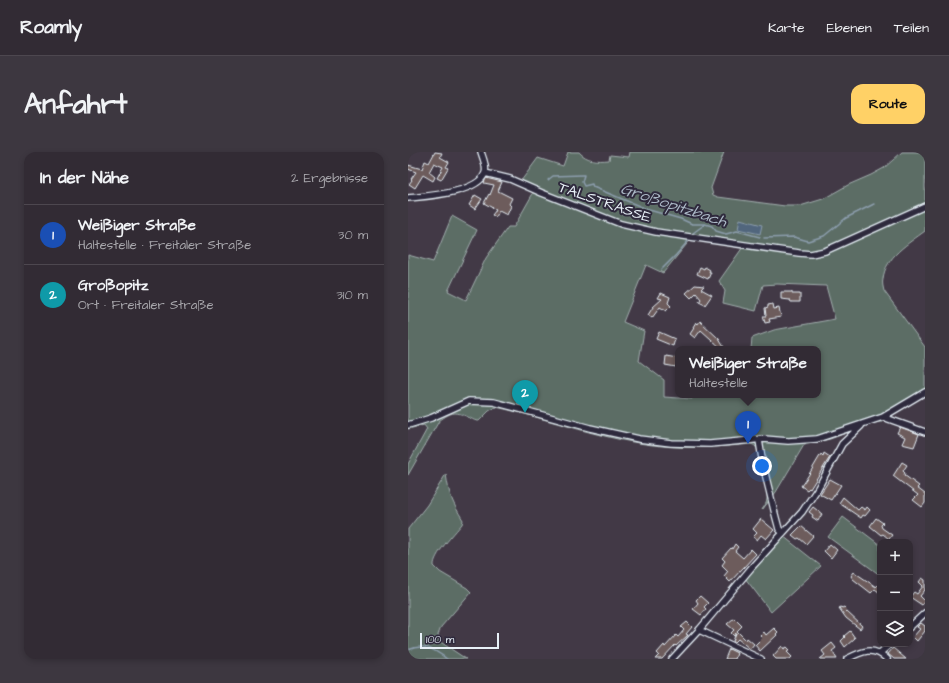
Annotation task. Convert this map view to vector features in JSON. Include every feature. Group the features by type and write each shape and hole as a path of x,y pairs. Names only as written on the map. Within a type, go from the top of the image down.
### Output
{"street":[{"path":"408,198 467,188 476,184 485,173 486,168 481,152"},
{"name":"TALSTRASSE","path":"485,173 510,179 542,194 621,224 656,232 792,253 811,254 825,251 925,206"},
{"path":"408,425 431,418 469,401 482,401 494,402 590,428 652,441 710,444 759,440 809,441 832,435 883,417 925,392"},
{"path":"883,417 925,432"},
{"path":"672,659 699,630 813,497 842,444 861,427 860,425"},
{"path":"759,440 763,465 775,514 779,529 783,533"},
{"path":"913,624 925,613"},
{"path":"699,630 761,659"},
{"path":"880,653 887,647"},
{"path":"847,659 864,651 874,651 880,653 887,659"}],"green space":[{"path":"568,152 579,152 592,160 609,160 610,155 629,157 630,152 724,152 711,188 713,195 718,197 785,206 800,206 823,199 848,185 871,175 884,168 902,152 925,152 925,231 893,257 885,271 883,286 884,291 925,347 925,395 894,413 882,422 875,422 830,439 804,445 776,492 762,510 767,500 767,495 762,464 758,451 754,445 673,447 641,443 599,435 496,407 489,411 479,421 454,413 447,415 439,421 408,475 408,464 427,429 424,425 408,429 408,255 433,262 452,216 477,230 448,291 466,300 486,258 508,227 514,227 536,188 521,181 538,158 563,166","holes":["691,239 743,247 719,281 725,291 723,303 756,311 763,285 777,284 826,286 835,319 774,330 752,338 751,346 821,346 821,398 692,399 664,397 664,380 639,361 644,331 623,322 646,265 663,273"]},
{"path":"446,474 448,488 456,508 463,520 462,524 440,551 434,566 440,572 471,592 441,627 438,635 439,640 442,643 466,659 408,659 408,529 427,505"},
{"path":"843,517 877,543 877,573 828,537"},
{"path":"783,536 821,566 771,612 745,578"}],"water":[{"path":"740,219 762,225 760,234 738,229"}],"building":[{"path":"435,152 442,153 440,157 449,162 446,167 448,168 441,180 437,178 443,167 434,163 429,172 435,177 433,181 423,175 415,188 409,184 416,172 408,169 408,165 422,169 425,161 429,163"},
{"path":"486,178 502,182 498,191 512,198 509,204 511,206 507,215 499,211 496,217 492,215 496,210 484,203 489,194 490,195 494,185 484,183"},
{"path":"475,195 482,199 475,209 469,205"},
{"path":"700,267 704,269 705,267 710,270 709,272 711,272 708,279 697,274"},
{"path":"695,285 704,286 701,289 712,295 705,305 699,302 701,299 696,293 691,298 686,293"},
{"path":"781,292 800,294 800,302 791,302 790,300 781,299"},
{"path":"661,293 670,297 668,303 671,306 666,311 660,307 652,318 648,315 653,307 662,299 658,298"},
{"path":"773,304 774,309 779,308 781,317 769,319 770,322 765,323 763,316 766,316 765,308 768,307 768,305"},
{"path":"700,321 719,339 723,346 719,346 701,330 695,338 690,334 696,322 698,324"},
{"path":"659,332 675,339 673,346 656,339"},
{"path":"666,356 675,358 675,367 665,365"},
{"path":"900,427 919,434 914,447 902,444 905,437 897,433"},
{"path":"824,453 830,457 810,489 809,488 807,490 801,486 821,454 823,456"},
{"path":"902,462 907,465 903,471 905,473 904,475 919,486 917,488 925,494 925,503 922,507 913,500 918,495 893,476"},
{"path":"830,479 841,485 831,500 820,494"},
{"path":"843,497 858,510 861,507 865,510 867,507 870,510 861,518 839,503"},
{"path":"813,507 822,514 818,521 812,517 813,515 809,512"},
{"path":"876,518 883,523 881,525 882,528 892,535 889,539 883,534 881,535 870,526"},
{"path":"761,519 774,530 766,539 761,535 757,540 753,537 757,533 753,529"},
{"path":"801,526 813,536 806,544 799,538 797,539 792,535"},
{"path":"735,544 738,547 735,551 743,558 751,549 756,554 730,582 724,576 728,571 722,565 725,561 722,558 731,548 732,549"},
{"path":"830,544 837,550 831,558 824,551"},
{"path":"854,572 876,587 877,586 877,591 875,589 871,593 851,576"},
{"path":"922,578 925,580 925,590 920,596 925,601 922,605 913,599 913,593 914,592 917,594 923,586 919,582"},
{"path":"700,596 708,603 704,607 706,609 701,615 693,609 698,603 696,600"},
{"path":"844,607 847,610 846,611 862,626 860,629 846,618 839,608"},
{"path":"734,618 742,626 737,631 746,640 747,638 754,644 750,649 738,639 735,642 733,641 736,633 734,636 731,633 734,630 727,624"},
{"path":"687,622 692,627 686,634 688,635 676,646 675,645 662,659 655,659 659,655 657,653 664,645 665,647 676,635 678,637 684,630 681,627"},
{"path":"921,623 925,626 925,631 917,641 913,637 920,629 917,627"},
{"path":"774,628 778,632 776,634 777,635 760,651 755,645 762,638 760,636 764,632 766,635"},
{"path":"850,631 855,638 845,647 841,641"},
{"path":"832,643 836,648 832,651 837,659 820,659 825,655 822,651"},
{"path":"782,646 784,649 787,647 790,650 787,652 792,657 790,659 776,659 773,656"},
{"path":"893,648 906,659 894,659 888,654"},
{"path":"729,649 737,653 735,659 725,659"}],"waterway":[{"name":"Großopitzbach","path":"548,180 553,176 584,175 582,182 584,186 592,184 593,187 649,210 681,219 692,224 705,224 712,226 716,231 726,234 737,231 760,237"},
{"name":"Großopitzbach","path":"764,238 794,237 808,241 824,236 846,218 874,204"},
{"path":"693,233 704,225"},
{"path":"662,269 689,240"},
{"path":"408,650 419,647 429,648 438,652 447,659"}],"place":[{"name":"Großopitz","path":"525,413"},
{"name":"Weißiger Straße","path":"748,444"}]}
